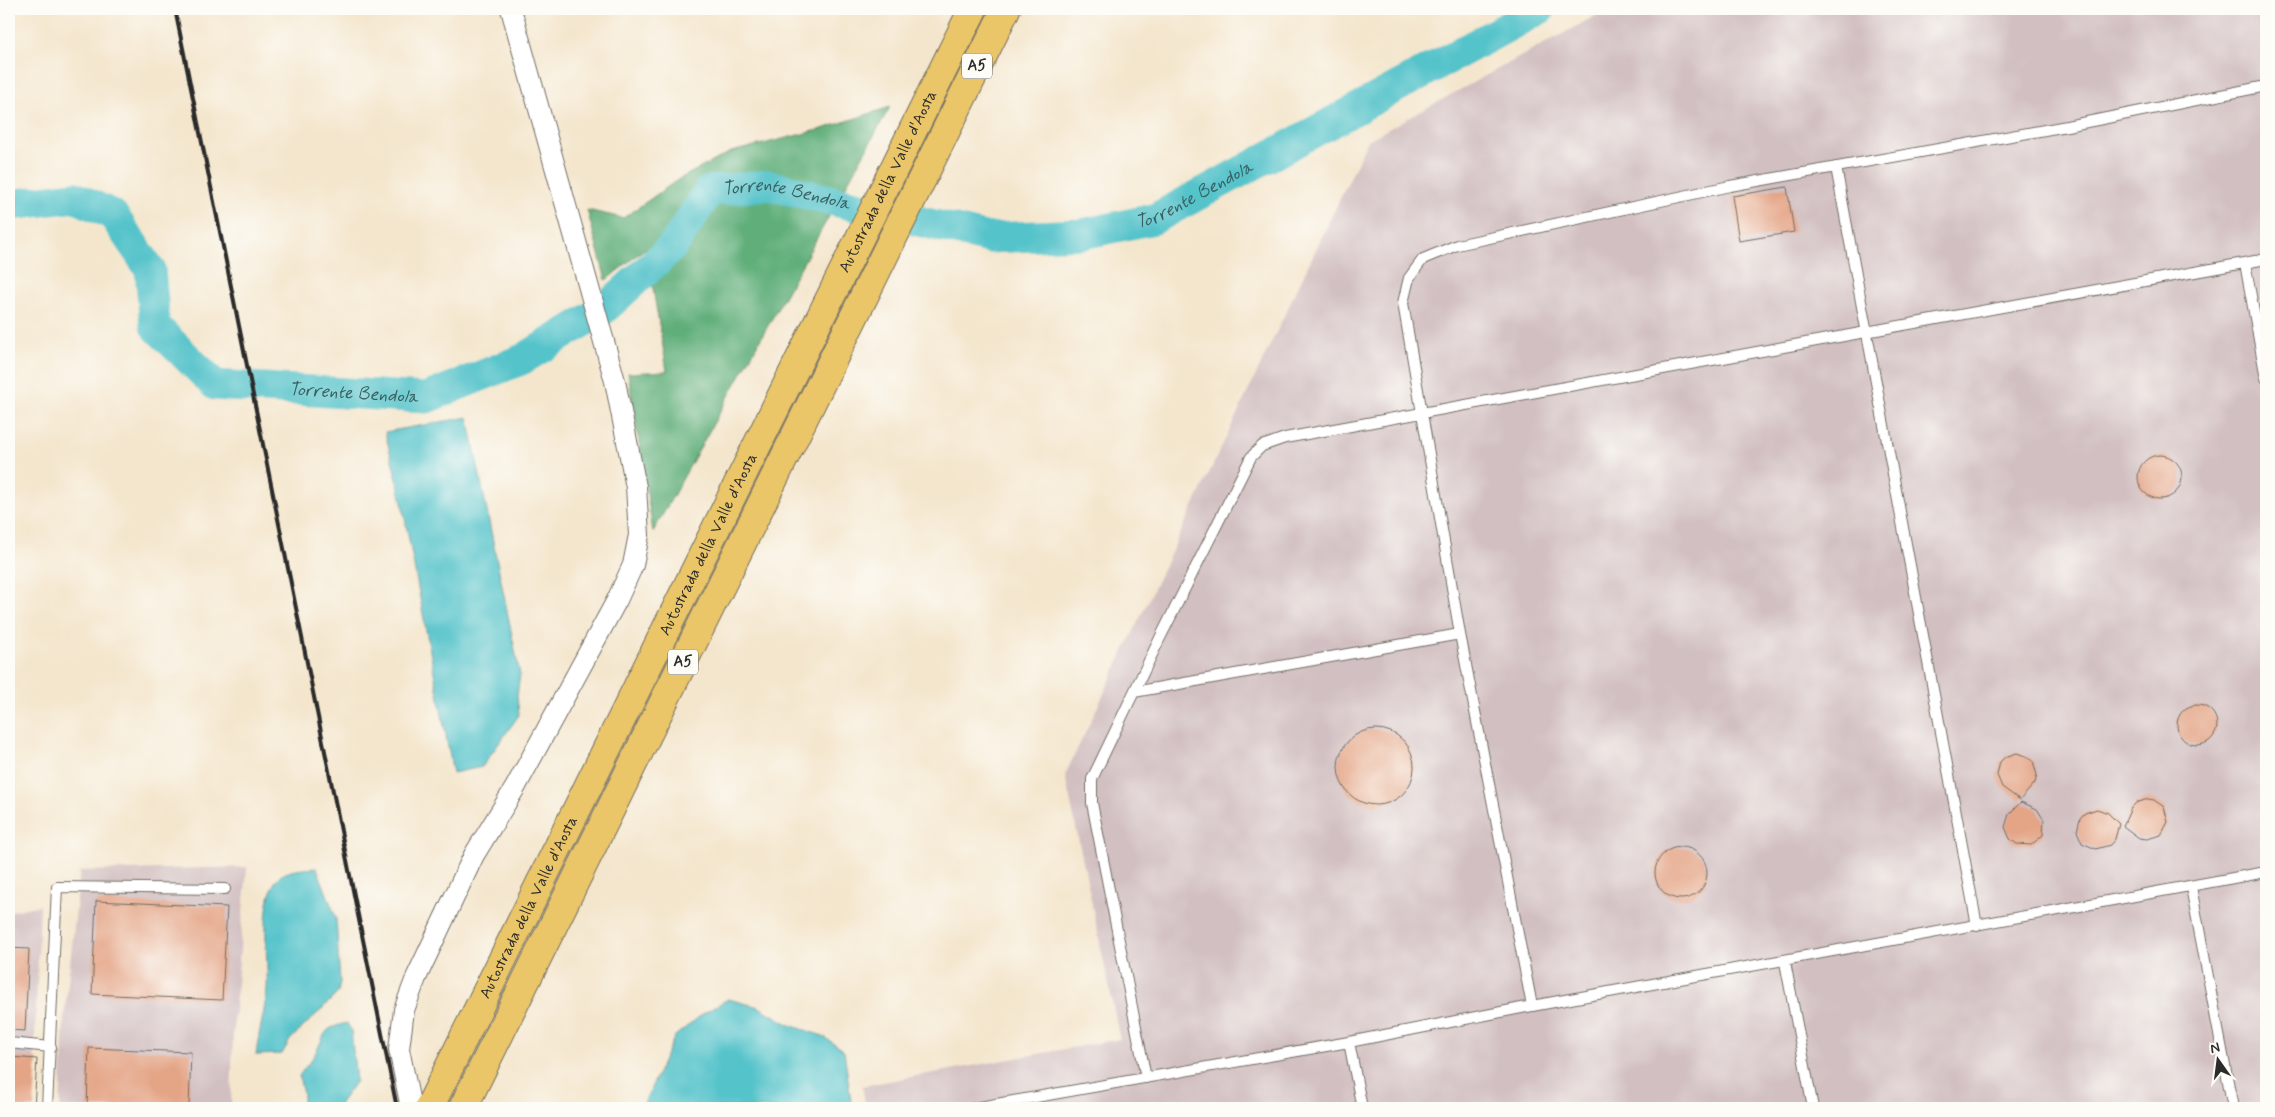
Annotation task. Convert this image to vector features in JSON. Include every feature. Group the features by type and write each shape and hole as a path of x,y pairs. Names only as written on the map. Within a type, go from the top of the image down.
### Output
{"highway":[{"name":"Autostrada della Valle d'Aosta","path":"430,1108 973,9"},
{"name":"Autostrada della Valle d'Aosta","path":"463,1108 1006,9"}],"street":[{"path":"411,1108 399,1049 404,1010 416,978 474,855 515,788 617,600 633,566 639,534 636,487 615,381 511,9"}],"lane":[{"path":"1532,1006 1460,634 1420,413 1403,304 1408,278 1423,259 1457,245 1721,188 2067,126 2266,86"},
{"path":"1836,167 1977,926"},
{"path":"1146,1078 1092,803 1092,779 1251,457 1262,446 1285,438 2266,259"},
{"path":"2245,263 2266,378"},
{"path":"1134,692 1460,634"},
{"path":"974,1108 1350,1042 1532,1006 1785,962 2266,872"},
{"path":"47,1108 57,887 225,889"},
{"path":"2191,887 2233,1108"},
{"path":"1785,962 1813,1108"},
{"path":"1350,1042 1362,1108"},
{"path":"9,1043 51,1047"}],"shaded area":[{"path":"1608,9 2266,9 2266,1108 866,1108 862,1086 1120,1039 1065,775 1368,140"},
{"path":"247,867 233,1031 231,1108 60,1108 64,1019 80,871"},
{"path":"40,905 32,1108 9,1108 9,912"}],"green space":[{"path":"890,107 653,532 628,373 667,371 646,248 606,280 587,210 623,218 679,179 731,152 822,129"}],"water":[{"path":"468,417 520,675 517,696 519,715 482,767 453,773 400,492 385,432"},
{"path":"317,868 336,918 340,982 338,993 290,1040 282,1054 256,1055 266,999 266,924 270,894 275,882 283,874"},
{"path":"728,999 759,1007 790,1025 823,1036 844,1051 852,1108 642,1108 675,1036 704,1013"},
{"path":"347,1023 351,1030 356,1081 340,1103 339,1108 303,1108 303,1094 299,1076 313,1057 327,1031"}],"building":[{"path":"1787,187 1794,232 1739,241 1732,196"},
{"path":"2160,455 2172,459 2178,465 2182,477 2178,489 2172,495 2160,499 2148,495 2142,489 2138,477 2142,465 2148,459"},
{"path":"2197,705 2211,711 2217,725 2211,739 2197,745 2183,739 2177,725 2183,711"},
{"path":"1369,729 1383,729 1397,735 1408,746 1412,752 1414,767 1412,782 1403,794 1391,803 1369,805 1355,799 1344,788 1338,774 1338,760 1344,746 1355,735"},
{"path":"2017,753 2033,761 2037,775 2035,783 2020,800 2002,787 1997,775 2000,762 2005,757"},
{"path":"2148,799 2154,800 2164,807 2168,822 2161,835 2147,839 2139,838 2123,826 2131,808 2136,803"},
{"path":"2021,802 2037,809 2044,820 2043,835 2031,845 2017,844 2010,839 2005,827 2009,814"},
{"path":"2097,809 2108,813 2119,824 2115,839 2110,845 2096,849 2082,843 2077,831 2080,818 2085,813"},
{"path":"1676,847 1686,847 1700,854 1707,868 1707,878 1700,892 1686,899 1676,899 1666,895 1659,888 1655,878 1655,868 1659,858 1666,851"},
{"path":"96,901 227,907 222,1000 92,994"},
{"path":"9,948 29,949 25,1031 9,1030"},
{"path":"89,1048 191,1052 189,1108 87,1108"},
{"path":"9,1057 37,1059 34,1108 9,1108"}],"waterway":[{"name":"Torrente Bendola","path":"9,205 75,197 113,215 150,269 155,326 215,385 426,398 523,359 603,310 672,247 709,191 768,185 989,238 1082,234 1154,219 1540,9"}],"railway":[{"path":"175,9 397,1108"}]}
